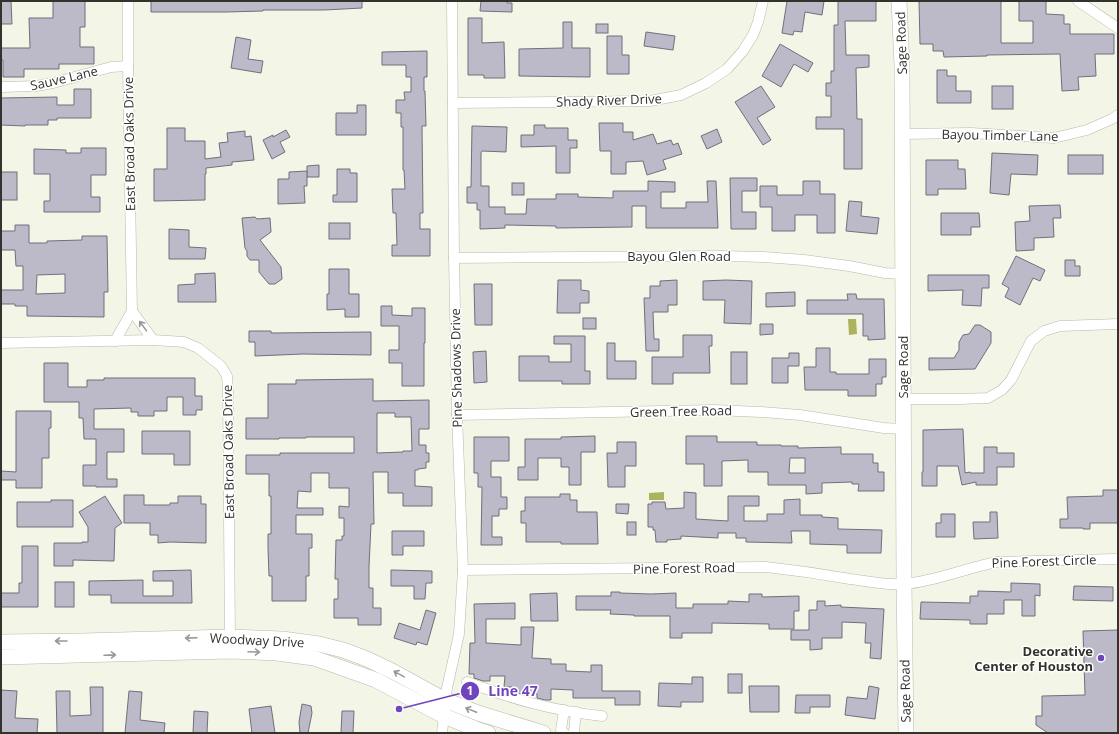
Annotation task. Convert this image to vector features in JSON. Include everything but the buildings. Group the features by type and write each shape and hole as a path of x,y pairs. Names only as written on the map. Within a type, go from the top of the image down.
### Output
{"main road":[{"name":"Sage Road","path":"899,1 902,66 902,274 906,733"},
{"name":"Woodway Drive","path":"1,657 82,649 230,644 282,639 319,644 343,650 367,659 446,700 478,713 543,733"},
{"name":"Woodway Drive","path":"1,642 82,649"},
{"name":"Woodway Drive","path":"230,644 314,658 376,680 444,716 476,730 488,733"},
{"path":"393,690 405,688 437,703 446,700"}],"street":[{"name":"East Broad Oaks Drive","path":"128,1 132,311"},
{"name":"Pine Shadows Drive","path":"442,733 447,688 459,634 463,570 457,415 452,1"},
{"name":"Shady River Drive","path":"453,103 650,101 681,95 706,83 727,69 743,51 753,35 763,1"},
{"path":"1078,1 1118,28"},
{"name":"Sauve Lane","path":"1,87 36,86 53,83 111,67 128,66"},
{"name":"Bayou Timber Lane","path":"902,134 971,133 1054,138 1087,130 1112,119 1118,114"},
{"name":"Bayou Glen Road","path":"454,258 764,257 804,260 849,266 885,273 902,274"},
{"path":"115,341 132,311 153,340"},
{"path":"903,399 988,398 1002,390 1011,380 1031,341 1044,331 1060,326 1118,324"},
{"name":"East Broad Oaks Drive","path":"1,343 153,340 184,342 198,348 221,366 227,376 228,391 230,644"},
{"name":"Green Tree Road","path":"457,415 714,410 792,415 884,428 903,429"},
{"name":"Pine Forest Circle","path":"904,584 935,578 983,564 997,562 1115,558"},
{"name":"Pine Forest Road","path":"463,570 766,567 889,584 904,584"},
{"path":"467,682 517,700 541,706 602,716"},
{"path":"564,710 561,730 564,733"},
{"path":"573,733 576,712"}],"shaded area":[{"path":"848,319 856,319 857,334 849,335"},
{"path":"664,492 664,500 649,500 649,493"}],"place":[{"name":"Decorative Center of Houston","path":"1101,658"},
{"name":"Line 47","path":"399,709"}]}
